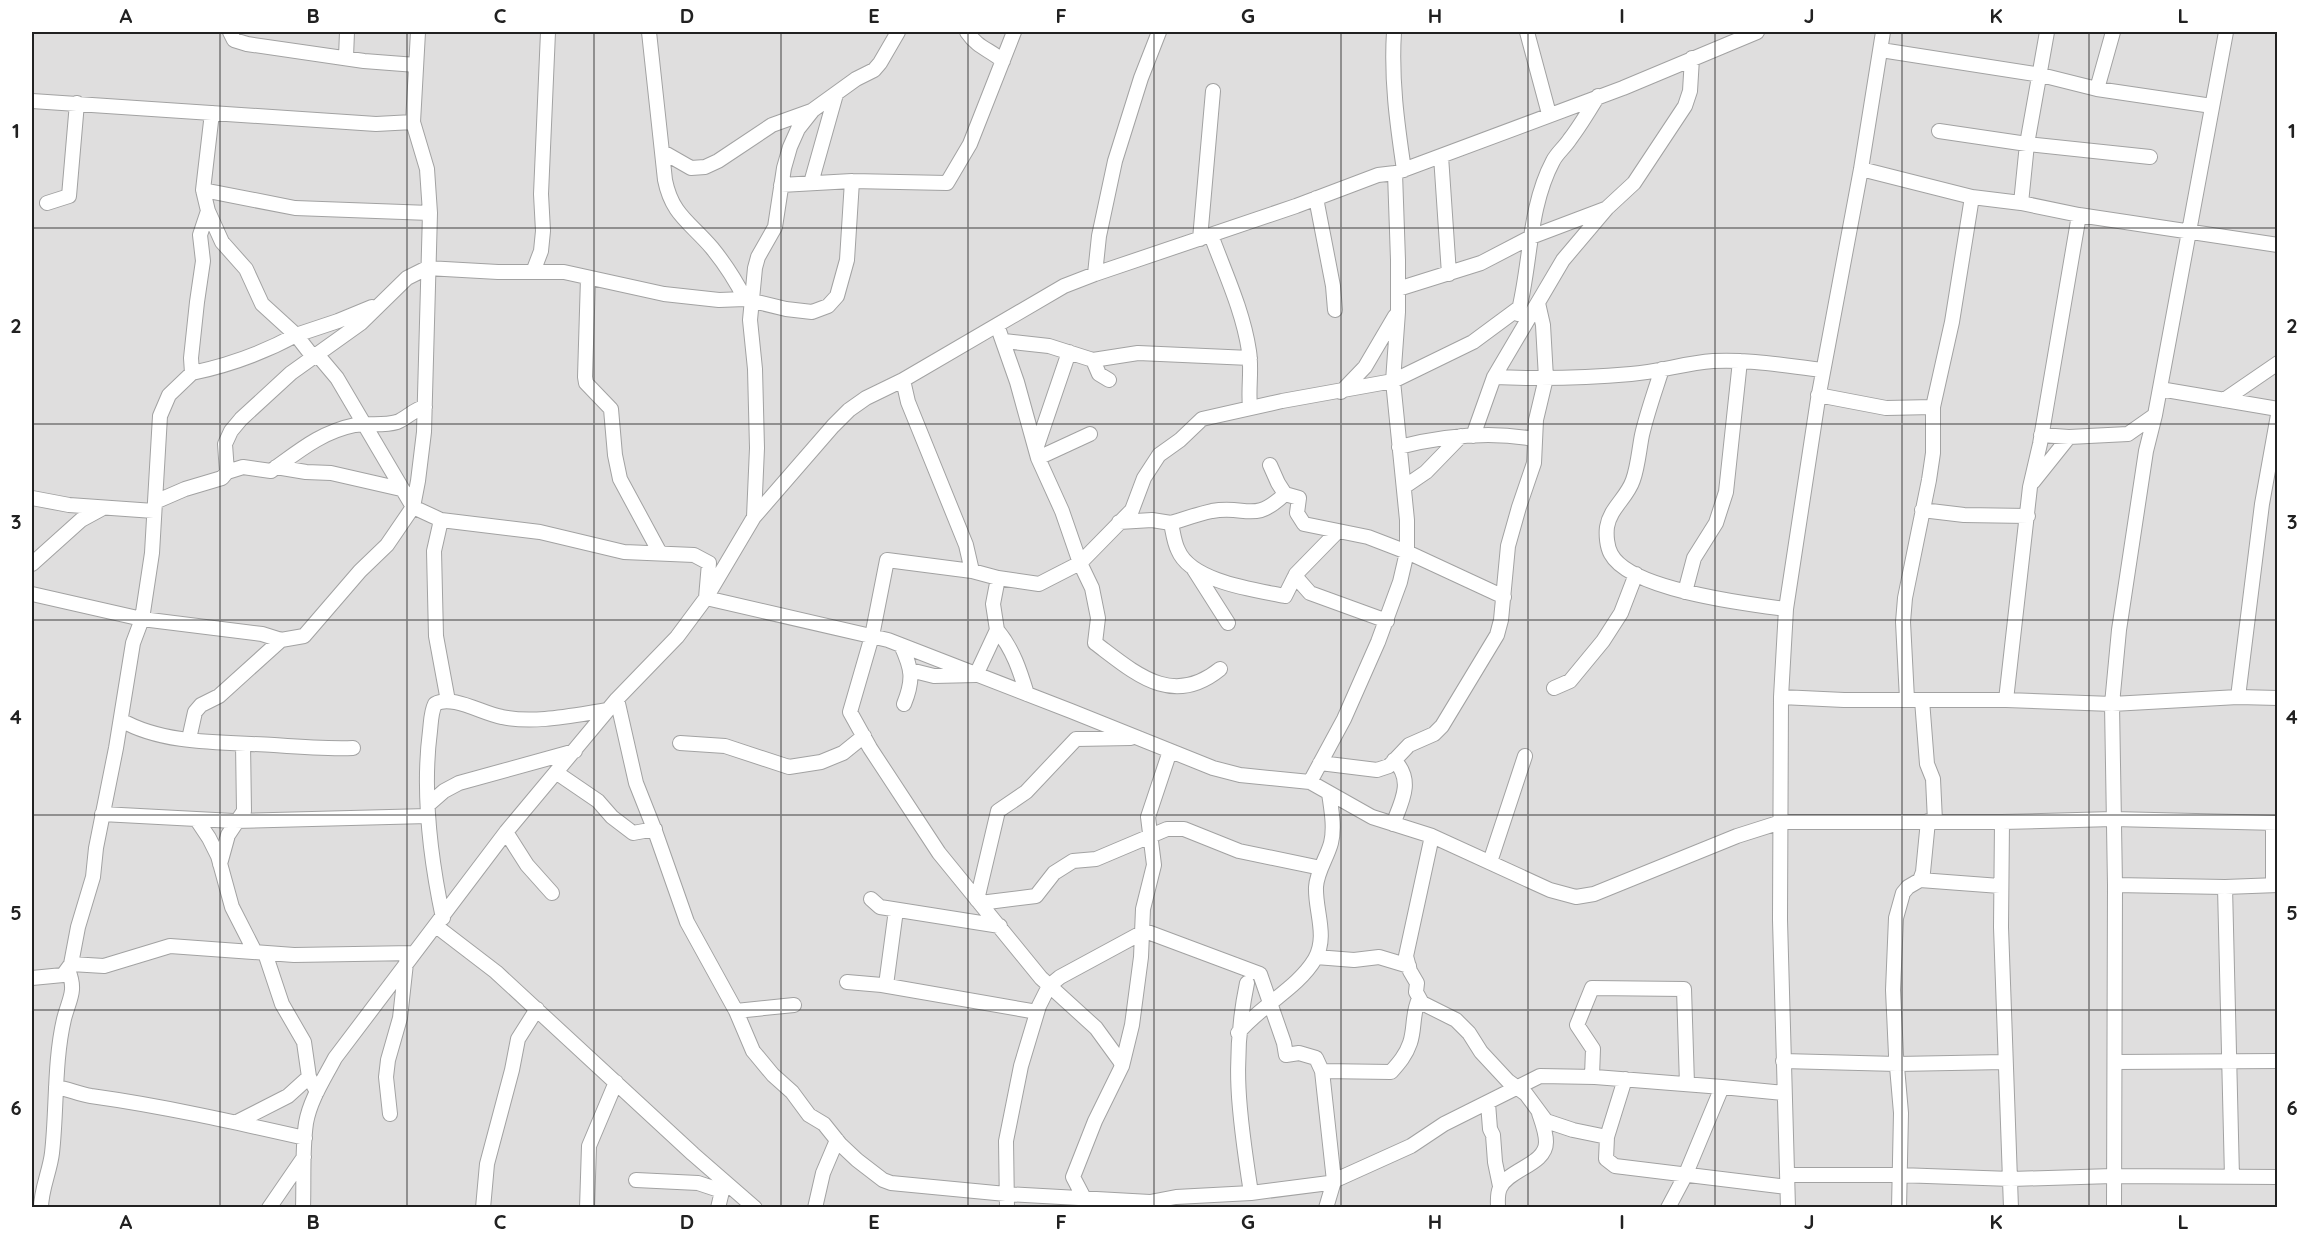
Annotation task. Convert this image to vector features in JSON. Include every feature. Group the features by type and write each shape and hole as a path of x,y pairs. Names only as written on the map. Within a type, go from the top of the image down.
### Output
{"street":[{"path":"230,32 232,38 238,42 416,65"},
{"path":"346,57 347,32"},
{"path":"32,594 142,619 262,634 280,640 304,636 360,571 387,545 413,507 424,432 430,213 427,169 413,122 418,32"},
{"path":"533,272 541,251 543,231 541,194 548,32"},
{"path":"649,32 665,180 671,202 712,249 749,299"},
{"path":"663,152 690,168 697,169 718,161 772,125 813,110 856,79 873,70 880,63 898,32"},
{"path":"968,32 979,47 994,53 1003,61"},
{"path":"781,185 852,181 947,183 970,144 1014,32"},
{"path":"1095,274 1099,236 1114,161 1141,78 1159,32"},
{"path":"1310,782 1344,719 1387,621 1407,552 1404,487 1393,381 1398,312 1400,172 1392,65 1394,32"},
{"path":"1527,32 1549,114"},
{"path":"1716,32 1723,44"},
{"path":"303,1208 307,1121 317,1092 334,1058 440,922 506,832 617,699 677,637 706,598 754,517 849,410 866,398 903,380 1064,286 1378,174 1400,172 1757,32"},
{"path":"1788,1208 1780,920 1781,697 1786,609 1818,395 1861,169 1883,32"},
{"path":"2021,203 2026,144 2041,75 2047,32"},
{"path":"2097,89 2113,32"},
{"path":"2114,1208 2115,885 2112,704 2119,630 2146,451 2155,416 2226,32"},
{"path":"1881,50 2041,75 2097,89 2212,106"},
{"path":"1404,487 1467,436 1494,377 1563,260 1607,208 1634,183 1685,106 1690,91 1692,58"},
{"path":"1213,91 1205,237 1232,292 1246,337 1250,358 1248,392 1250,407"},
{"path":"811,183 836,94"},
{"path":"1511,349 1525,288 1531,237 1545,181 1554,160 1598,96"},
{"path":"32,101 376,124 413,122"},
{"path":"47,203 69,196 77,104"},
{"path":"754,517 757,448 749,299 758,257 775,228 786,160 798,129 813,110"},
{"path":"212,113 203,190 208,211 222,242 246,269 262,304 296,334 310,353 316,355 338,378 413,507 441,520 540,532 624,552 693,555 709,563 706,598"},
{"path":"1939,130 2026,144 2150,157"},
{"path":"1441,156 1449,274"},
{"path":"1861,169 1972,197 2277,245"},
{"path":"227,472 225,444 236,424 286,378 361,323 406,278 427,268 564,272 664,294 719,300 749,299 786,309 812,312 828,306 837,296 848,260 852,181"},
{"path":"203,190 295,208 430,213"},
{"path":"1907,699 1903,621 1905,598 1932,468 1933,407 1952,322 1972,197"},
{"path":"1316,198 1333,286 1335,310"},
{"path":"1398,289 1449,274 1497,256 1531,237 1607,208"},
{"path":"192,373 191,358 196,302 203,261 200,236 208,211"},
{"path":"2006,700 2030,486 2079,215"},
{"path":"588,278 586,383 611,409 615,455 620,479 660,553"},
{"path":"1320,763 1377,770 1389,766 1409,745 1434,734 1442,726 1497,634 1504,597 1508,546 1534,463 1534,439 1540,399 1546,378 1543,325 1538,303"},
{"path":"41,1208 52,1155 56,1087 64,1018 72,999 73,981 69,967 93,877 133,643 142,619 152,553 160,416 169,395 192,373 220,367 268,350 296,334 338,321 379,304"},
{"path":"1122,1066 1096,1028 1049,986 939,853 850,712 872,636 887,560 972,571 998,578 1040,584 1080,563 1132,510 1144,478 1159,455 1180,440 1202,419 1315,394 1341,392 1393,381 1473,342 1519,308"},
{"path":"1341,392 1365,367 1398,312"},
{"path":"997,326 1004,341 1037,454 1092,588 1098,618 1095,643 1143,678 1158,684 1172,686 1196,682 1211,676 1220,669"},
{"path":"1004,341 1049,346 1093,360 1138,353 1250,358"},
{"path":"1037,454 1069,352"},
{"path":"1093,360 1099,374 1109,380"},
{"path":"1494,377 1546,378 1633,374 1686,364 1740,361 1823,370"},
{"path":"1685,592 1694,558 1716,523 1724,500 1740,361"},
{"path":"2224,400 2277,363"},
{"path":"1662,369 1642,434 1633,480 1610,516 1607,543 1611,555 1623,567 1636,574 1685,592 1786,609"},
{"path":"903,380 908,402 966,545 972,571"},
{"path":"2160,389 2277,410"},
{"path":"1818,395 1886,408 1933,407"},
{"path":"32,498 62,504 105,508 155,506 185,489 222,478 227,472 243,467 268,471 299,449 337,429 363,424 395,422 415,409 425,406"},
{"path":"2238,697 2262,504 2277,415"},
{"path":"2041,435 2069,437 2128,434 2155,416"},
{"path":"1037,454 1090,434"},
{"path":"2128,434 2146,451"},
{"path":"1399,447 1422,441 1467,436 1513,435 1534,439"},
{"path":"2030,486 2069,437"},
{"path":"1270,465 1285,494 1299,498 1297,513 1304,524 1368,537 1407,552 1504,597"},
{"path":"276,467 331,473 401,489"},
{"path":"1119,522 1152,520 1171,523 1213,511 1260,512 1273,505 1285,494"},
{"path":"32,564 81,520 105,508"},
{"path":"1922,510 1964,515 2028,516"},
{"path":"441,520 434,551 436,636 448,701"},
{"path":"1171,523 1178,552 1193,568 1228,623"},
{"path":"1193,568 1228,584 1286,597 1295,576 1337,532"},
{"path":"1554,688 1570,681 1612,628 1621,613 1636,574"},
{"path":"1295,576 1310,593 1387,621"},
{"path":"998,578 993,604 997,630 1007,642 1020,669 1027,694"},
{"path":"706,598 872,636 901,645 1213,768 1240,775 1310,782 1365,814 1432,836 1550,890 1576,897 1594,894 1737,836 1781,822 2002,822 2113,819 2275,823 2275,885 2225,887 2115,885"},
{"path":"976,675 997,630"},
{"path":"189,739 195,712 201,705 219,696 280,640"},
{"path":"901,645 910,670 911,687 904,704"},
{"path":"910,670 934,676 976,675"},
{"path":"1781,697 2112,704 2238,697 2277,698"},
{"path":"617,699 636,783 655,829 687,922 736,1011 753,1051 773,1075 792,1092 809,1115 824,1124 857,1160 891,1183 1007,1201 1084,1197 1148,1205 1176,1197 1235,1201 1251,1193 1334,1181 1411,1146 1444,1124 1540,1076 1592,1076 1784,1093"},
{"path":"1920,880 1931,821 1933,779 1927,764 1922,700"},
{"path":"608,710 521,720 503,718 448,701 437,702 432,712 427,753 432,868 440,922 616,1082 723,1186 755,1208"},
{"path":"120,720 139,730 217,743 353,748"},
{"path":"680,743 725,747 789,767 821,762 843,753 864,735"},
{"path":"978,902 998,811 1026,792 1077,739 1137,738"},
{"path":"220,864 228,835 244,811 243,744"},
{"path":"102,814 239,821 428,810 444,791 459,783 575,751"},
{"path":"1084,1197 1073,1177 1095,1121 1122,1066 1132,1025 1143,909 1154,865 1148,816 1170,751"},
{"path":"1490,862 1525,756"},
{"path":"1394,760 1402,768 1406,777 1403,798 1394,824"},
{"path":"557,773 598,801 612,817 633,833 655,829"},
{"path":"1238,1033 1269,1002 1302,975 1316,957 1320,942 1321,921 1316,885 1331,842 1332,818 1329,793"},
{"path":"197,820 213,845 232,907 260,953 282,1004 304,1042 309,1077 317,1092"},
{"path":"2002,822 2000,886 2011,1208"},
{"path":"978,902 1036,896 1054,873 1073,861 1096,860 1167,829 1184,829 1239,851 1321,867"},
{"path":"506,832 527,865 552,893"},
{"path":"1432,836 1406,956 1417,983 1416,992 1419,999 1422,1003 1456,1020 1481,1052 1533,1102 1546,1121 1557,1126 1607,1137"},
{"path":"1899,1208 1901,1113 1893,990 1897,909 1903,893 1920,880 2000,886"},
{"path":"2225,887 2232,1177"},
{"path":"871,899 880,907 1000,926"},
{"path":"886,985 896,910"},
{"path":"1007,1201 1006,1141 1021,1066 1036,1012 1049,986 1081,964 1145,931 1260,974 1286,1055 1299,1053 1316,1058 1322,1071 1334,1181 1326,1208"},
{"path":"32,978 61,975 69,967 99,967 140,957 170,946 260,953 410,958"},
{"path":"1316,957 1354,960 1379,957 1409,966"},
{"path":"390,1113 386,1077 388,1060 400,1018 410,958"},
{"path":"847,982 886,985 1036,1012"},
{"path":"1247,983 1238,1033 1238,1098 1251,1193"},
{"path":"1592,1076 1593,1049 1577,1025 1592,988 1684,989 1687,1084"},
{"path":"1322,1071 1391,1072 1403,1059 1411,1042 1415,1007 1419,999"},
{"path":"736,1011 794,1005"},
{"path":"483,1208 487,1164 513,1070 518,1039 537,1009"},
{"path":"1784,1061 1897,1064 2005,1062"},
{"path":"2115,1062 2277,1061"},
{"path":"237,1122 288,1096 309,1077"},
{"path":"1625,1079 1607,1137 1606,1159 1615,1166 1685,1176 1787,1181 1899,1175 2011,1179 2114,1176 2277,1178"},
{"path":"587,1208 589,1146 616,1082"},
{"path":"56,1087 69,1089 78,1094 115,1098 305,1138"},
{"path":"1668,1208 1685,1176 1722,1087"},
{"path":"1488,1103 1500,1186 1498,1208"},
{"path":"1500,1186 1545,1149 1546,1142 1539,1113"},
{"path":"815,1208 824,1173 837,1140"},
{"path":"269,1208 304,1158"},
{"path":"636,1180 723,1186"},
{"path":"717,1208 723,1186"}],"shaded area":[{"path":"32,32 2277,32 2277,1207 32,1207"}]}
